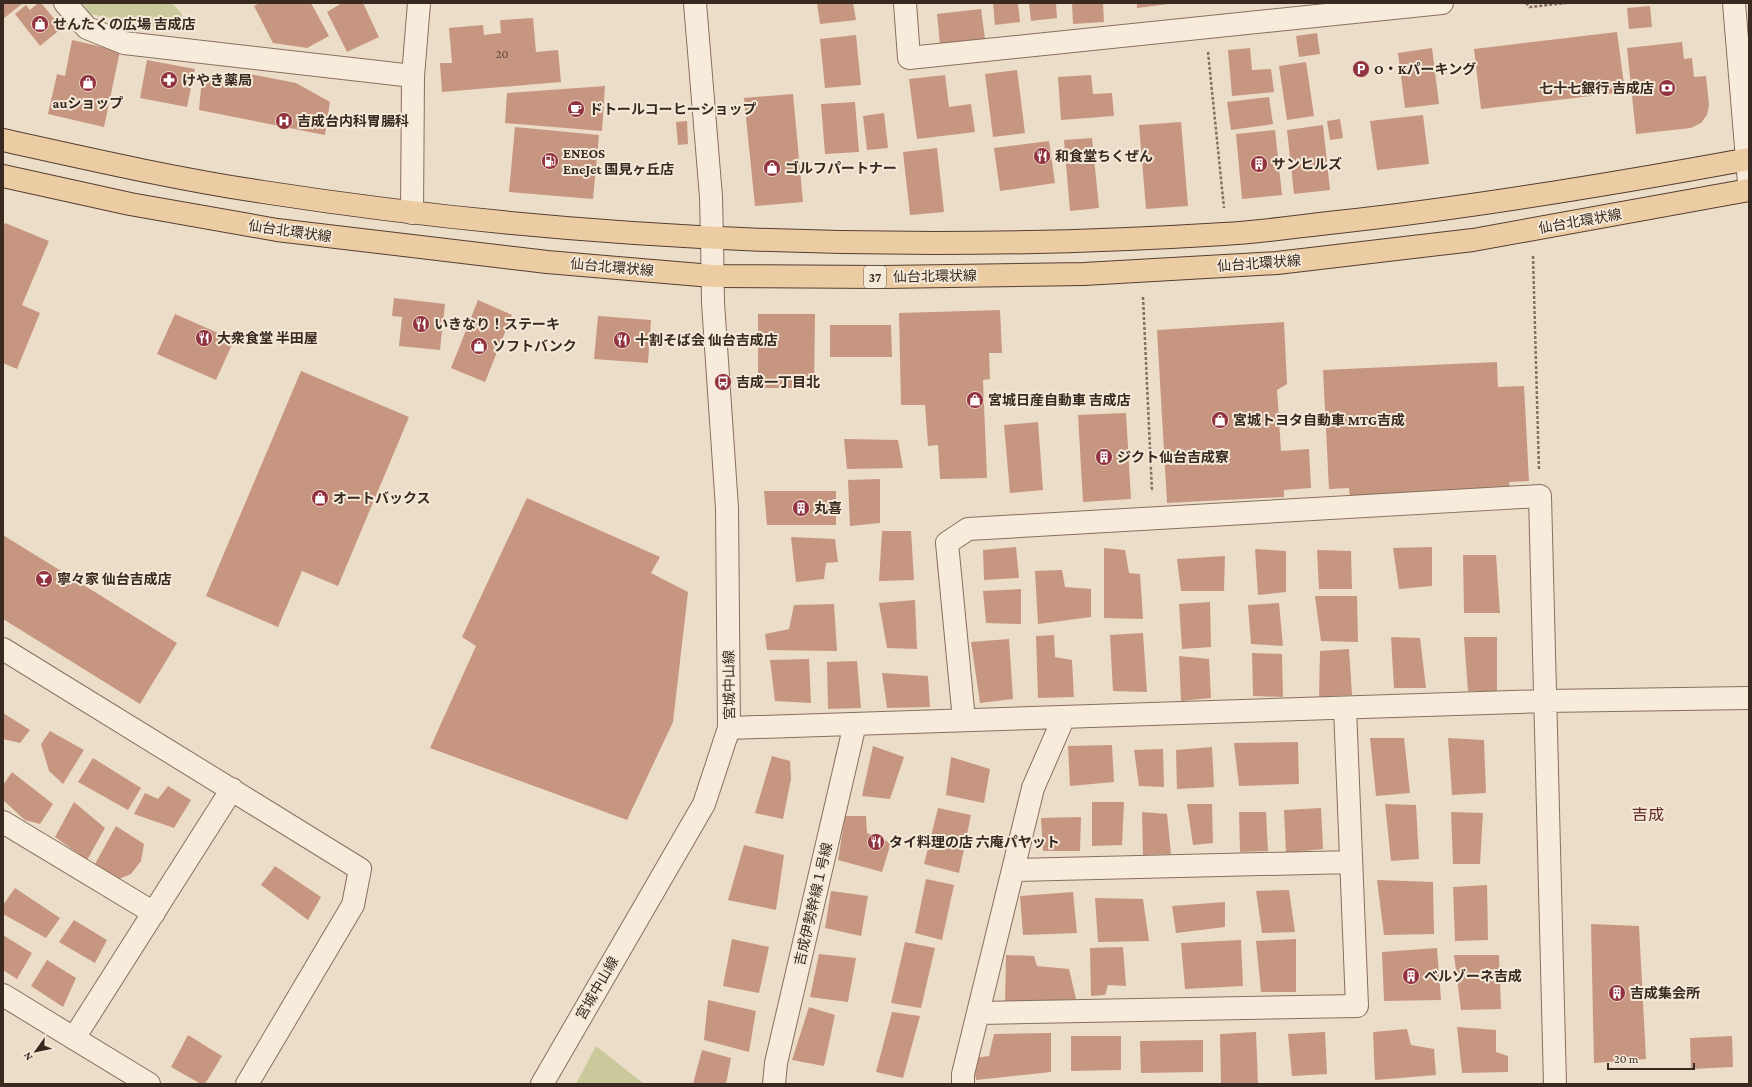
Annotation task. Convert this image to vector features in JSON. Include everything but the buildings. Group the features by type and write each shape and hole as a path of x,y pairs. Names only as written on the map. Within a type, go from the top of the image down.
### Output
{"main road":[{"path":"3,140 121,167 261,192 412,213 712,238 872,242 1045,242 1228,234 1438,211 1619,183 1748,159"},
{"name":"仙台北環状線","path":"3,176 130,204 277,230 547,262 712,276 883,277 1084,274 1277,262 1473,240 1749,190"}],"street":[{"path":"65,3 87,28 124,43 413,76"},
{"path":"412,213 413,76 418,3"},
{"name":"宮城中山線","path":"542,1084 704,804 729,728 727,508 712,276 711,197 695,3"},
{"path":"905,3 909,58 1442,3"},
{"path":"1734,3 1749,184"},
{"path":"964,720 947,543 968,529 1540,496 1555,1084"},
{"path":"3,649 360,869 353,905 247,1084"},
{"path":"729,728 1545,701 1749,698"},
{"path":"979,1013 1357,1006 1345,708"},
{"path":"962,1084 963,1074 1033,788 1064,717"},
{"name":"吉成伊勢幹線１号線","path":"774,1084 776,1063 855,724"},
{"path":"74,1038 232,789"},
{"path":"3,822 154,913"},
{"path":"1013,870 1351,862"},
{"path":"3,995 149,1084"}],"path":[{"path":"1526,3 1530,7 1566,3"},
{"path":"1206,28 1224,209"},
{"path":"1533,254 1540,496"},
{"path":"1142,293 1153,518"}],"green space":[{"path":"82,3 172,3 182,14 177,30 90,14"},
{"path":"596,1046 644,1084 576,1084"}],"place":[{"name":"せんたくの広場 吉成店","path":"40,24"},
{"name":"O・Kパーキング","path":"1361,69"},
{"name":"けやき薬局","path":"169,80"},
{"name":"auショップ","path":"88,83"},
{"name":"七十七銀行 吉成店","path":"1667,88"},
{"name":"ドトールコーヒーショップ","path":"576,109"},
{"name":"吉成台内科胃腸科","path":"284,121"},
{"name":"和食堂ちくぜん","path":"1042,156"},
{"name":"ENEOS EneJet 国見ヶ丘店","path":"550,161"},
{"name":"サンヒルズ","path":"1259,164"},
{"name":"ゴルフパートナー","path":"772,168"},
{"name":"いきなり！ステーキ","path":"421,324"},
{"name":"大衆食堂 半田屋","path":"204,338"},
{"name":"十割そば会 仙台吉成店","path":"622,340"},
{"name":"ソフトバンク","path":"479,346"},
{"name":"吉成一丁目北","path":"723,382"},
{"name":"宮城日産自動車 吉成店","path":"975,400"},
{"name":"宮城トヨタ自動車 MTG吉成","path":"1220,420"},
{"name":"ジクト仙台吉成寮","path":"1104,457"},
{"name":"オートバックス","path":"320,498"},
{"name":"丸喜","path":"801,508"},
{"name":"寧々家 仙台吉成店","path":"44,579"},
{"name":"タイ料理の店 六庵パヤット","path":"876,842"},
{"name":"ベルゾーネ吉成","path":"1411,976"},
{"name":"吉成集会所","path":"1617,993"}],"district":[{"name":"吉成","path":"1648,814"}]}
